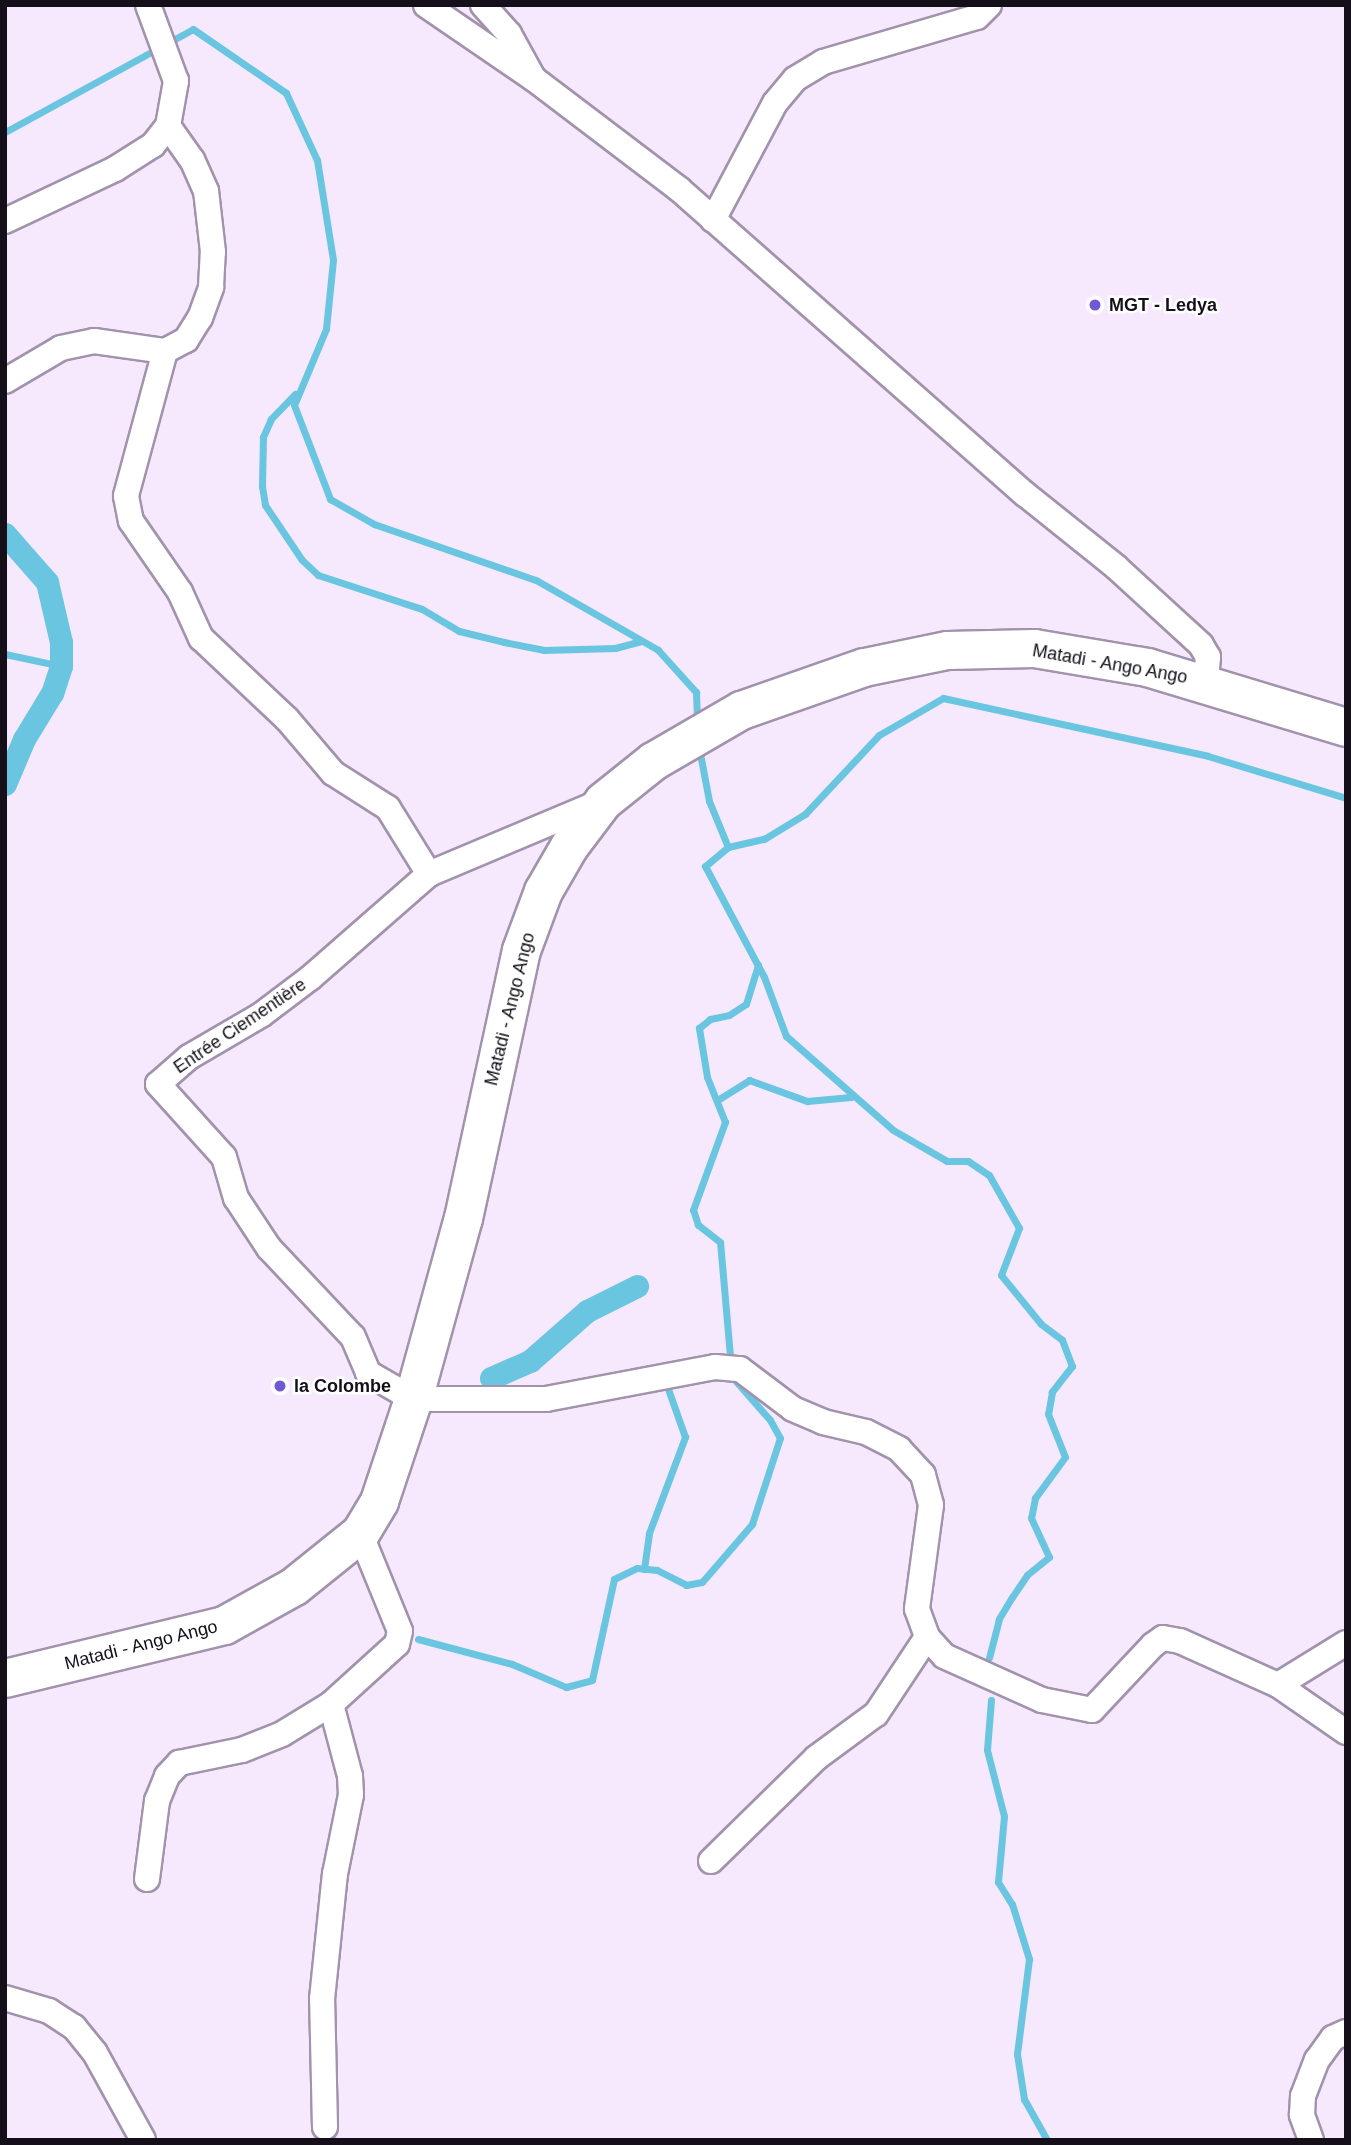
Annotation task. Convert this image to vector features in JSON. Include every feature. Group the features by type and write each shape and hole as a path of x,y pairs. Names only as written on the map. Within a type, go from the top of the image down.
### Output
{"highway":[{"name":"Matadi - Ango Ango","path":"5,1678 224,1625 294,1586 360,1533 379,1502 414,1399 463,1218 521,950 543,891 603,801 653,761 741,710 864,667 947,650 1034,648 1206,682 1346,727"}],"street":[{"path":"5,221 115,169 153,145 168,126 176,81 148,5"},
{"path":"426,5 534,79 713,220 1015,485 1181,625 1208,657 1206,682"},
{"path":"483,5 509,34 534,79"},
{"path":"713,220 775,103 795,79 823,62 977,17 989,5"},
{"path":"5,381 61,348 94,341 165,351 186,340 200,318 211,288 213,252 206,191 192,160 168,126"},
{"path":"165,351 127,496 131,521 180,592 201,638 287,719 333,772 388,808 429,874"},
{"name":"Entrée Ciementière","path":"414,1399 368,1373 353,1337 269,1248 236,1198 224,1157 158,1084 189,1057 261,1015 310,978 429,874 603,801"},
{"path":"414,1399 545,1399 715,1367 740,1369 793,1409 822,1422 866,1432 900,1449 923,1475 931,1505 917,1609 928,1637 944,1656 975,1673 1074,1710 1092,1710 1163,1639 1180,1641 1278,1685 1346,1732"},
{"path":"147,1879 157,1801 167,1776 179,1763 242,1750 282,1734 331,1704 385,1658 397,1644 400,1631 360,1533"},
{"path":"711,1861 816,1758 876,1714 928,1637"},
{"path":"1278,1685 1346,1643"},
{"path":"326,2127 322,1999 335,1874 351,1795 350,1776 331,1704"},
{"path":"5,1998 49,2011 74,2027 95,2053 143,2140"},
{"path":"1311,2140 1302,2115 1303,2096 1317,2060 1334,2038 1346,2032"}],"waterway":[{"path":"5,132 193,29 286,93 317,160 333,260 326,329 294,405 330,499 374,524 536,580 658,650 696,692 697,723"},
{"path":"295,394 271,419 263,437 262,486 265,505 302,560 318,575 422,609 459,631 504,642 544,650 615,648 641,641"},
{"path":"5,534 47,582 61,642 61,666 52,693 24,739 5,784"},
{"path":"5,654 61,666"},
{"path":"699,748 709,801 728,847 764,839 805,814 879,735 943,698 1208,756 1346,798"},
{"path":"728,847 705,866 764,977 786,1036 893,1130 947,1161 968,1161 989,1175 1019,1228 1001,1275 1041,1324 1062,1340 1072,1366 1052,1392 1048,1414 1065,1457 1035,1498 1031,1518 1049,1557 1027,1575 1012,1597 999,1619 989,1658"},
{"path":"730,1356 720,1242 698,1225 693,1210 725,1122 707,1077 699,1028 710,1019 729,1015 746,1004 758,965"},
{"path":"719,1099 749,1080 807,1101 851,1097"},
{"path":"491,1378 530,1361 587,1311 637,1286"},
{"path":"418,1639 512,1664 566,1687 592,1680 614,1579 637,1568 657,1570 686,1585 702,1582 752,1524 780,1438 770,1420 735,1380"},
{"path":"644,1569 649,1533 685,1437 667,1386"},
{"path":"991,1700 987,1750 1004,1816 998,1882 1012,1904 1029,1959 1017,2054 1024,2099 1047,2140"}],"place":[{"name":"MGT - Ledya","path":"1095,305"},
{"name":"la Colombe","path":"280,1386"}]}
